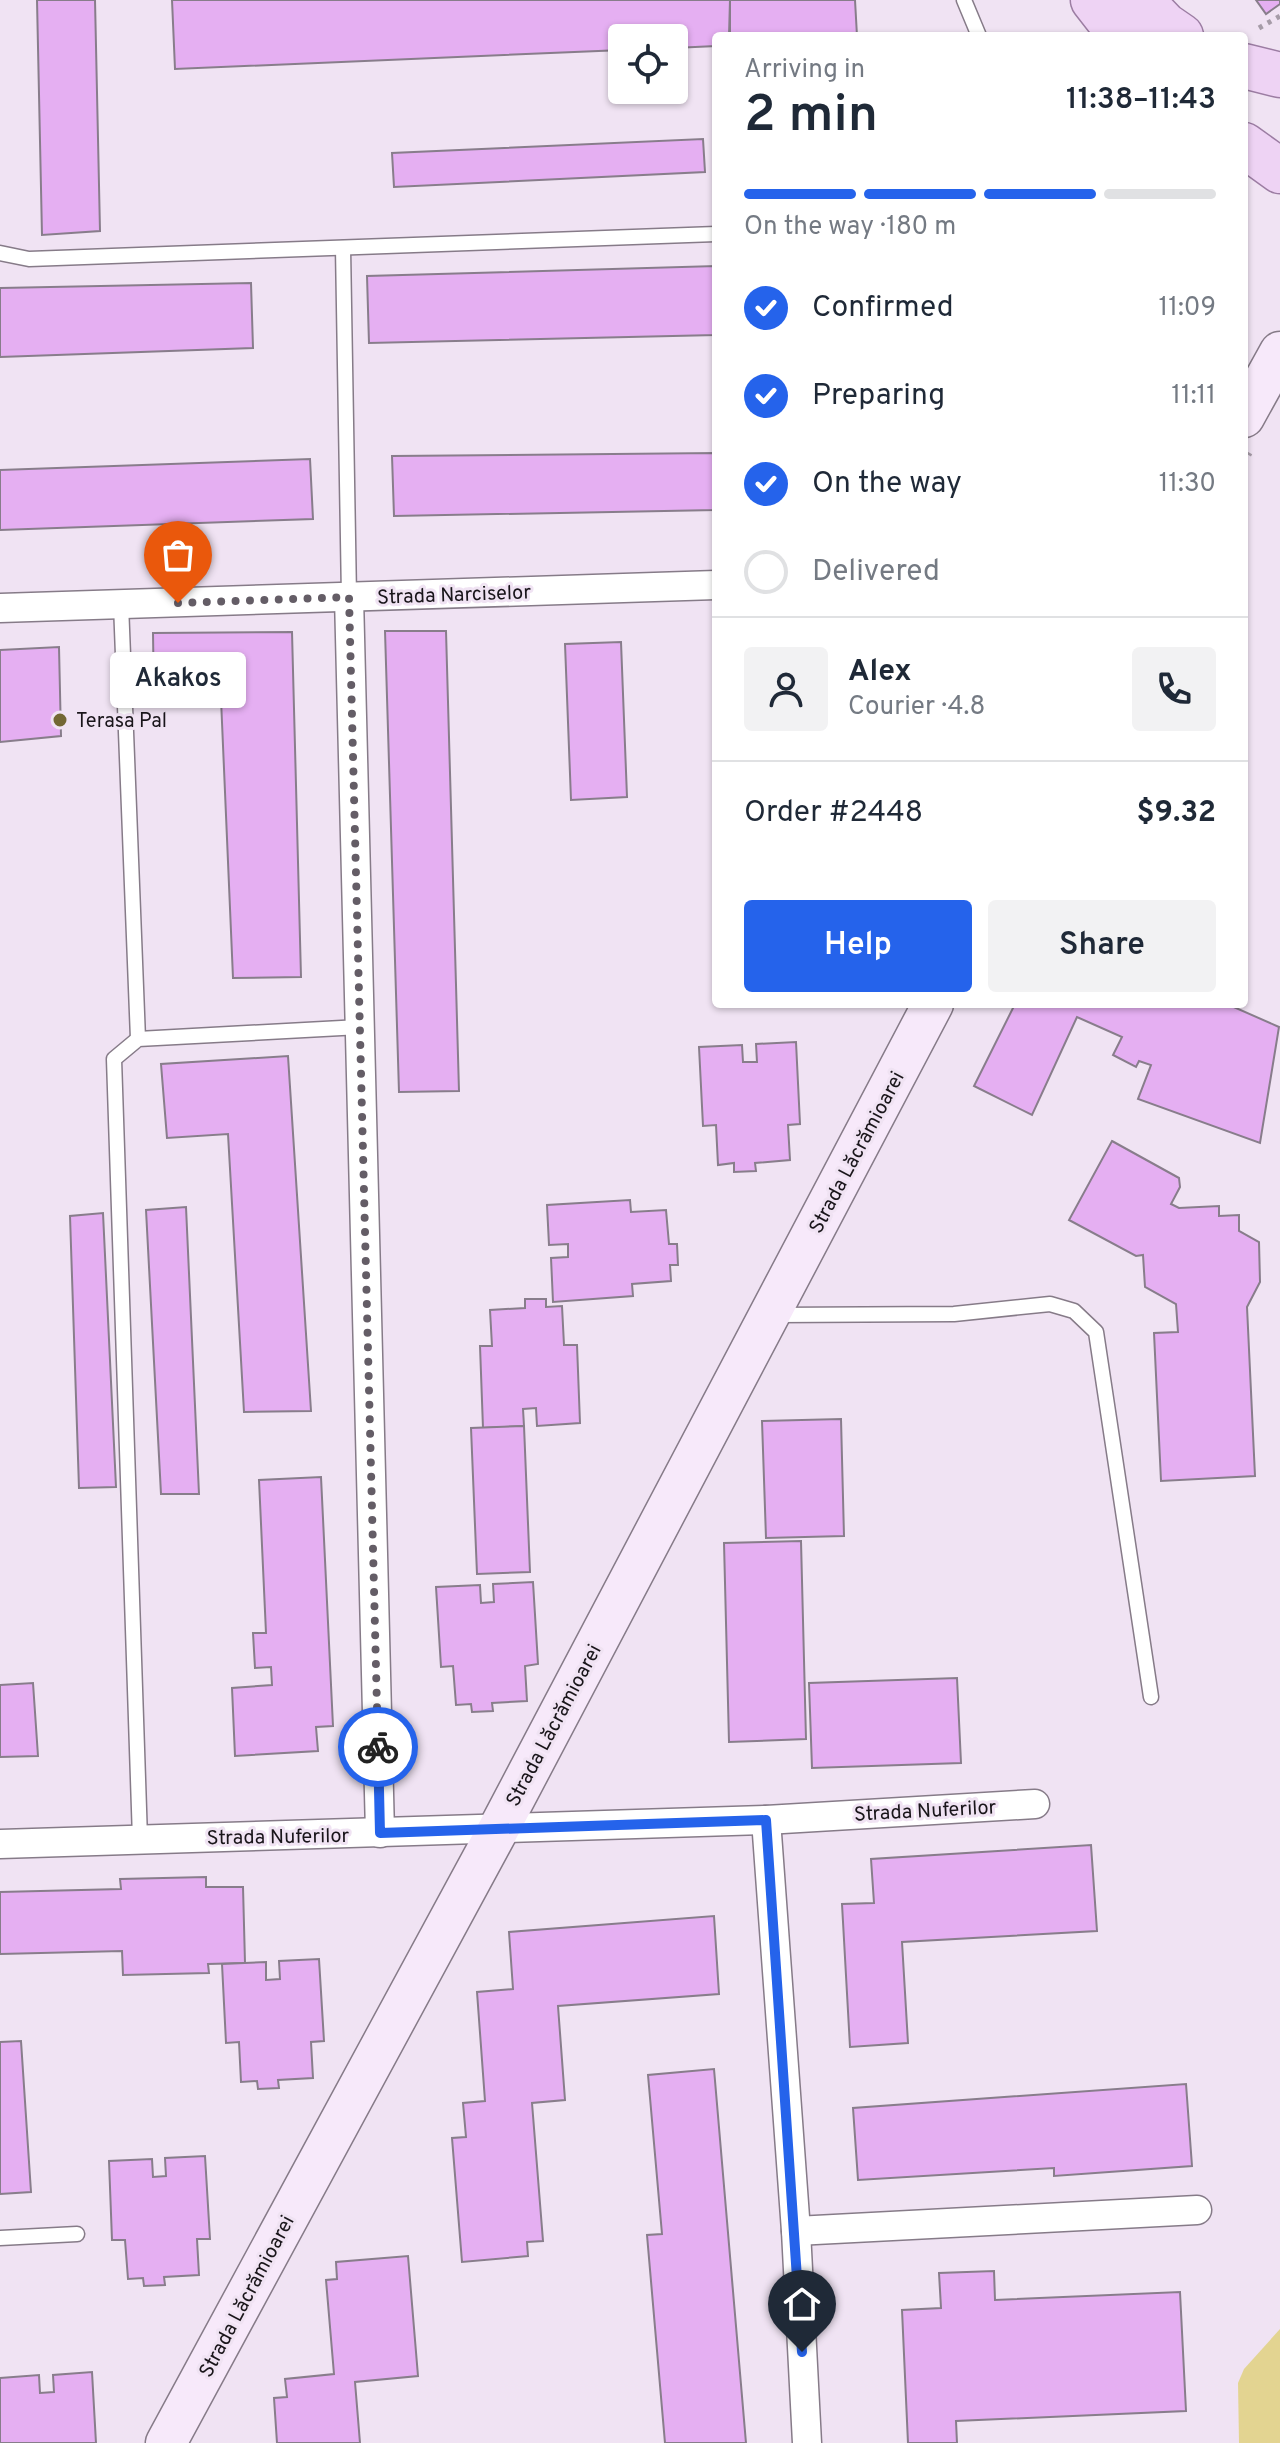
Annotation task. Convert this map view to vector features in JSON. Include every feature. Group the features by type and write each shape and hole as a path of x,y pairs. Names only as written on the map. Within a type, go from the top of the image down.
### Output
{"main road":[{"path":"1093,0 1118,32"},
{"path":"1141,0 1175,32"},
{"path":"1248,67 1280,75"},
{"path":"1248,148 1280,171"},
{"path":"1248,410 1280,352"},
{"name":"Strada Lăcrămioarei","path":"166,2443 498,1830 931,1008"}],"street":[{"name":"Strada Narciselor","path":"0,608 712,585"},
{"path":"349,597 380,1833"},
{"name":"Strada Nuferilor","path":"0,1844 766,1820 1035,1804"},
{"path":"766,1820 796,2231 807,2443"},
{"path":"796,2231 1197,2210"}],"lane":[{"path":"964,0 977,32"},
{"path":"0,253 29,259 712,234"},
{"path":"343,248 349,597"},
{"path":"121,604 138,1039"},
{"path":"140,1839 114,1059 138,1039 360,1027"},
{"path":"771,1315 954,1314 1050,1304 1074,1311 1096,1332 1151,1697"},
{"path":"0,2238 77,2234"}],"shaded area":[{"path":"1280,2329 1280,2443 1239,2443 1238,2383 1244,2369"}],"building":[{"path":"37,0 95,0 100,231 42,235"},
{"path":"172,0 730,0 729,32 712,32 712,46 688,47 688,24 608,24 608,51 175,69"},
{"path":"730,0 855,0 857,32 730,32"},
{"path":"1256,0 1280,0 1280,4 1266,14"},
{"path":"703,139 705,172 394,187 392,153"},
{"path":"712,266 712,335 369,343 367,276"},
{"path":"251,283 253,348 0,357 0,288"},
{"path":"712,453 712,510 394,516 392,456"},
{"path":"310,459 313,519 0,530 0,470"},
{"path":"385,631 446,631 459,1091 399,1092"},
{"path":"292,632 301,977 233,978 221,699 154,703 153,633"},
{"path":"621,642 627,797 571,800 565,644"},
{"path":"59,647 61,736 0,742 0,650"},
{"path":"1013,1008 1236,1008 1279,1027 1260,1143 1138,1099 1151,1065 1139,1061 1136,1067 1113,1055 1122,1037 1077,1017 1032,1115 974,1086"},
{"path":"796,1042 800,1124 788,1125 790,1160 755,1163 756,1171 734,1172 734,1163 718,1165 716,1125 703,1126 699,1047 742,1045 743,1062 757,1062 756,1044"},
{"path":"288,1056 311,1411 244,1412 228,1134 167,1138 161,1064"},
{"path":"1112,1141 1179,1178 1180,1187 1171,1204 1179,1208 1219,1206 1219,1216 1239,1215 1239,1231 1259,1242 1260,1282 1247,1307 1255,1476 1161,1481 1154,1333 1178,1332 1176,1304 1145,1287 1143,1255 1136,1256 1069,1220"},
{"path":"630,1200 631,1212 666,1210 669,1244 677,1244 678,1265 670,1265 671,1281 632,1284 633,1296 553,1302 551,1258 568,1257 568,1244 549,1245 547,1205"},
{"path":"186,1207 199,1494 161,1494 146,1210"},
{"path":"103,1213 116,1487 79,1488 70,1216"},
{"path":"525,1299 546,1299 546,1307 562,1306 564,1345 577,1345 580,1423 537,1426 536,1408 523,1409 524,1426 483,1428 480,1346 492,1346 490,1310 525,1308"},
{"path":"841,1419 844,1536 766,1538 762,1421"},
{"path":"524,1426 530,1572 477,1574 471,1428"},
{"path":"321,1477 333,1726 316,1727 318,1751 235,1756 232,1688 272,1685 271,1667 255,1668 253,1633 266,1633 259,1480"},
{"path":"801,1541 806,1739 729,1742 724,1543"},
{"path":"533,1582 538,1664 525,1666 527,1701 492,1703 493,1711 472,1712 471,1704 456,1705 453,1666 441,1667 436,1587 480,1585 481,1603 494,1602 493,1584"},
{"path":"957,1678 961,1763 812,1768 809,1683"},
{"path":"33,1683 38,1756 0,1757 0,1685"},
{"path":"1091,1845 1097,1931 902,1942 908,2043 850,2047 842,1904 874,1903 871,1859"},
{"path":"206,1877 206,1887 243,1887 245,1963 208,1964 209,1973 123,1975 122,1951 0,1954 0,1892 121,1889 120,1879"},
{"path":"714,1916 719,1994 558,2006 565,2100 532,2103 543,2241 527,2242 528,2256 462,2262 452,2138 466,2137 463,2103 485,2101 477,1992 513,1989 509,1932"},
{"path":"319,1959 324,2041 311,2042 313,2078 278,2080 279,2088 258,2089 257,2081 241,2082 239,2042 226,2043 222,1964 266,1962 266,1980 280,1979 279,1961"},
{"path":"21,2041 31,2192 0,2194 0,2042"},
{"path":"714,2069 746,2443 665,2443 647,2235 662,2234 648,2075"},
{"path":"1186,2084 1192,2166 1054,2176 1054,2168 858,2180 853,2108"},
{"path":"205,2156 210,2239 197,2239 199,2275 164,2277 165,2285 144,2286 143,2278 128,2279 125,2240 112,2240 109,2161 152,2159 153,2177 166,2176 165,2158"},
{"path":"408,2256 418,2376 355,2382 360,2443 277,2443 274,2398 287,2397 285,2379 334,2374 326,2280 337,2279 336,2262"},
{"path":"994,2271 995,2300 1180,2292 1186,2411 956,2421 957,2443 908,2443 902,2310 941,2308 939,2273"},
{"path":"92,2372 96,2443 0,2443 0,2378 39,2375 40,2393 54,2392 53,2375"}],"way so far":[{"path":"178,603 349,597 378,1747"}],"place":[{"name":"Akakos","path":"178,603"},
{"name":"Terasa Pal","path":"60,720"}],"route":[{"path":"378,1747 380,1833 766,1820 802,2352"}]}
